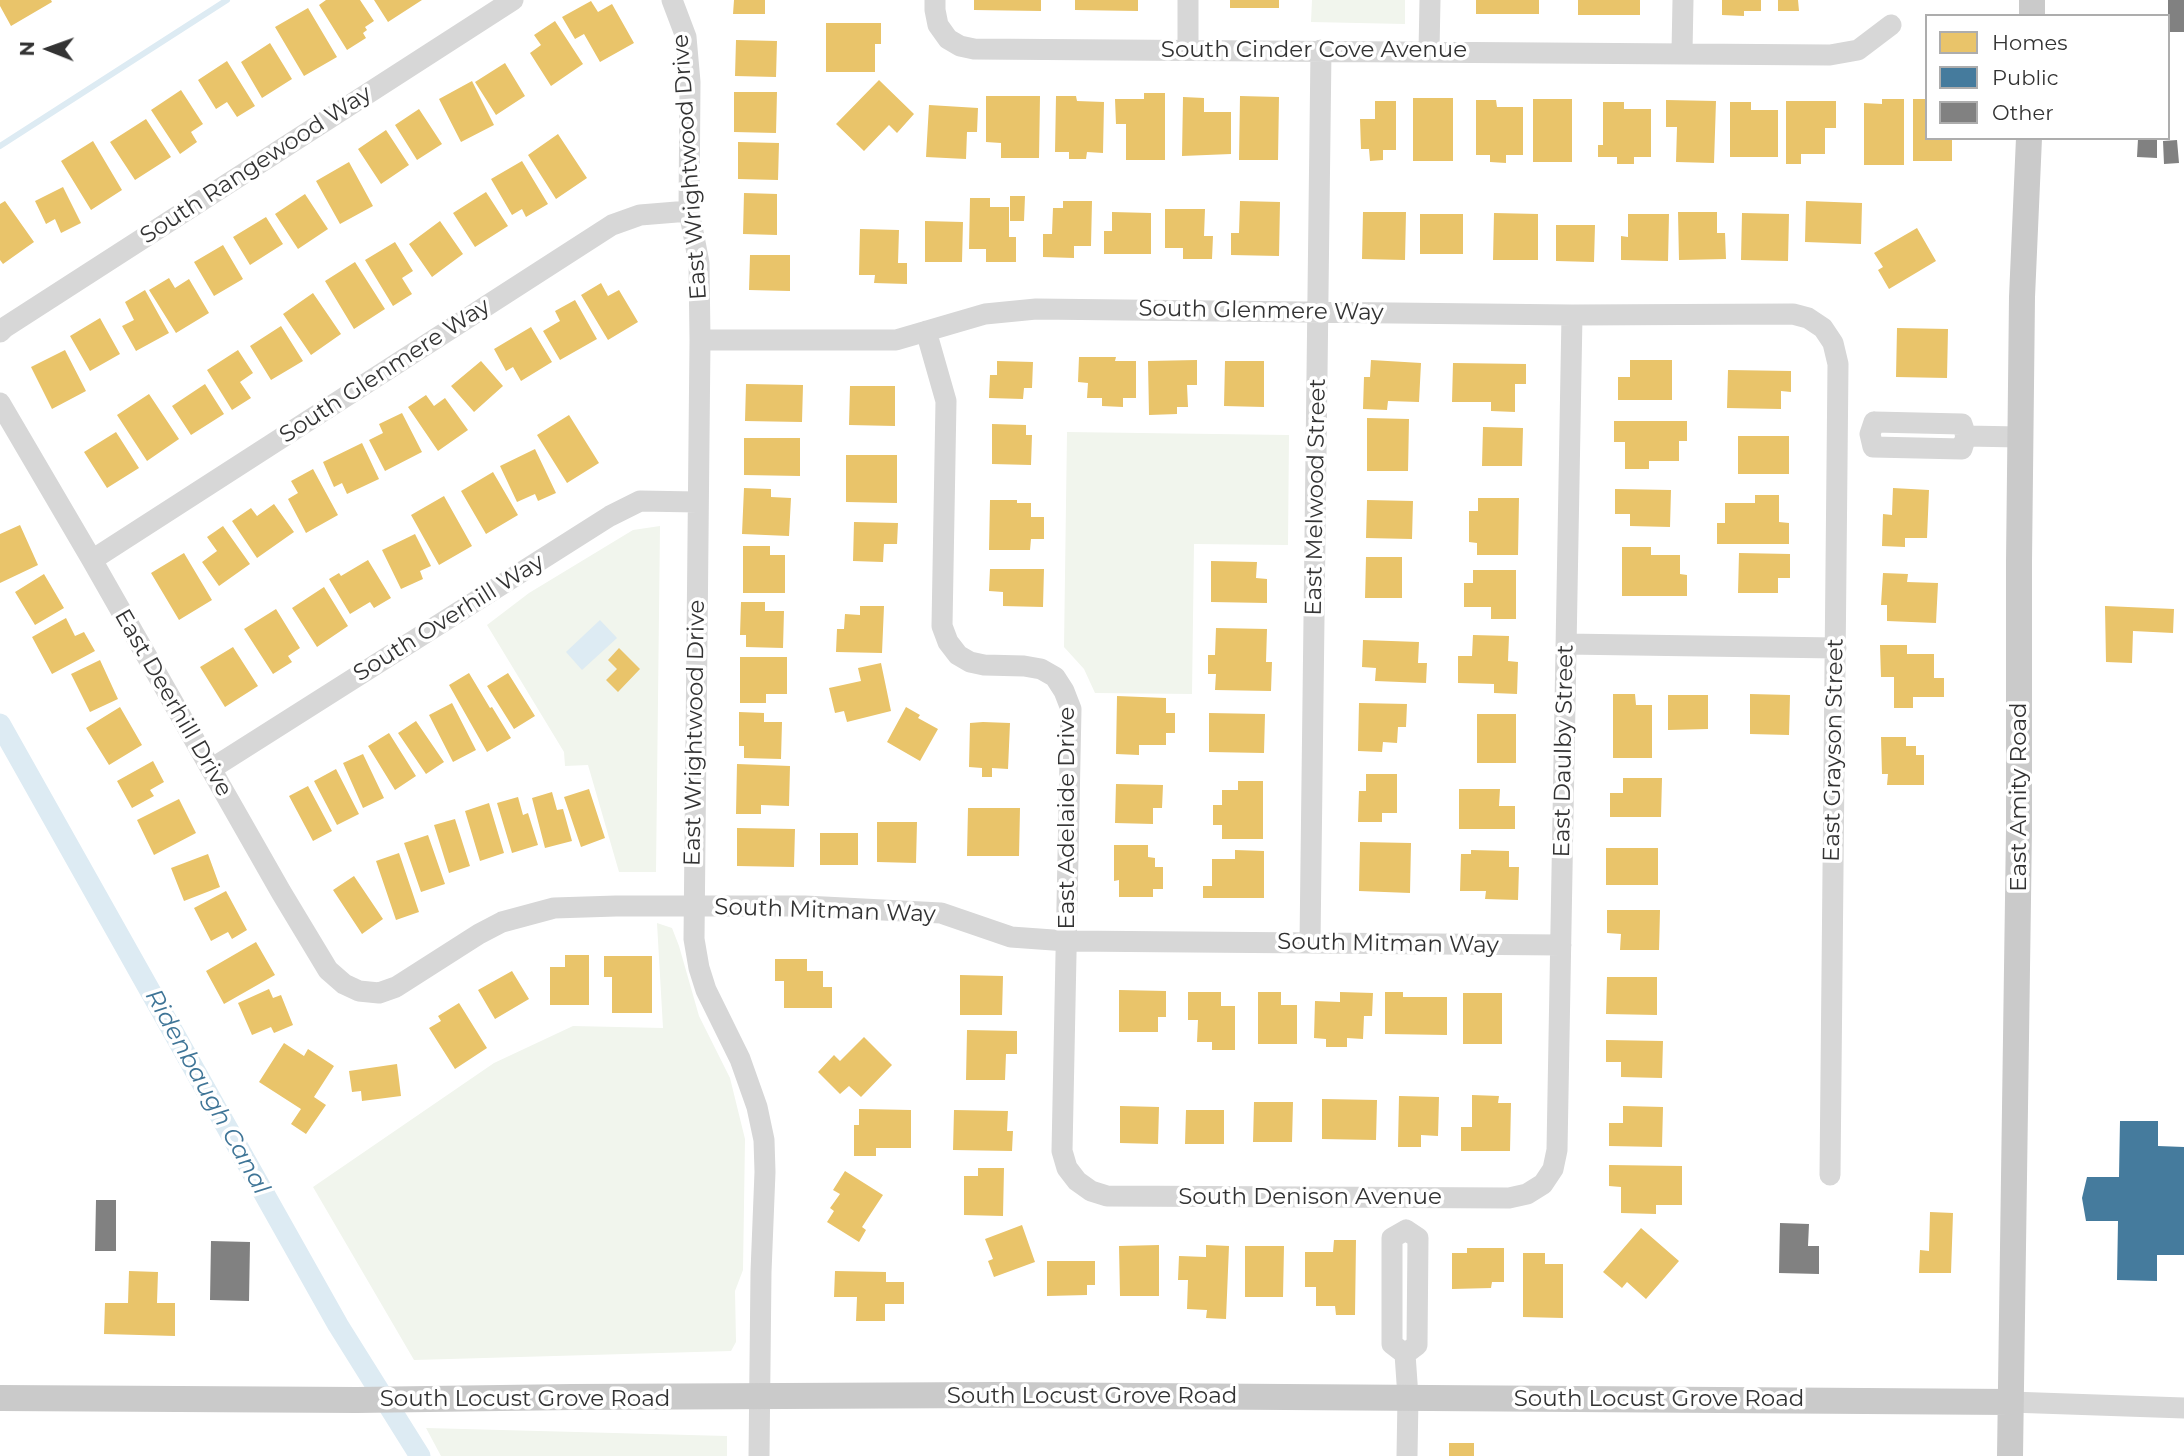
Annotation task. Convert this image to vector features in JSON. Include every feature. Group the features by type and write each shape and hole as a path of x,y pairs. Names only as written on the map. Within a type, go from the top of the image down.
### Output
{"main road":[{"name":"East Amity Road","path":"2010,1456 2019,817 2022,297 2029,140"},
{"name":"South Locust Grove Road","path":"0,1398 400,1400 995,1395 2010,1402"}],"street":[{"name":"South Rangewood Way","path":"0,332 513,0"},
{"name":"East Wrightwood Drive","path":"672,0 686,37 690,82 689,211 699,263 694,939 706,990 740,1059 757,1107 764,1140 759,1456"},
{"name":"South Cinder Cove Avenue","path":"935,0 938,25 948,39 960,46 974,48 1830,55 1858,50 1891,25"},
{"path":"1188,0 1188,50"},
{"path":"1429,51 1430,0"},
{"path":"1682,52 1683,0"},
{"name":"East Melwood Street","path":"1310,943 1321,50"},
{"name":"South Glenmere Way","path":"92,560 612,225 640,215 689,211"},
{"name":"South Glenmere Way","path":"700,340 896,340 985,314 1036,309 1572,315 1793,314 1808,318 1823,328"},
{"name":"East Daulby Street","path":"1543,1184 1553,1169 1557,1150 1572,315"},
{"name":"East Grayson Street","path":"1823,328 1833,343 1838,364 1830,1175"},
{"name":"East Adelaide Drive","path":"926,331 946,401 942,626 948,642 958,654 970,662 1041,669 1055,677 1071,709 1062,1151 1068,1168 1077,1181"},
{"name":"East Deerhill Drive","path":"0,403 328,970 344,984 359,991"},
{"path":"1837,433 1870,434 1874,422 1949,423 1962,424 1966,436 2020,437"},
{"name":"South Overhill Way","path":"211,769 610,516 640,501 697,502"},
{"path":"1566,644 1836,648"},
{"name":"South Mitman Way","path":"359,991 379,993 396,987 502,922 554,908 805,906 941,913 1011,937 1067,941 1561,945"},
{"name":"South Denison Avenue","path":"1077,1181 1091,1191 1107,1196 1508,1198 1527,1194 1543,1184"},
{"path":"1407,1196 1406,1230 1392,1238 1392,1345 1405,1354 1408,1397 1407,1456"},
{"name":"South Locust Grove Road","path":"2010,1402 2184,1408"}],"shaded area":[{"path":"1312,0 1405,0 1405,24 1311,22"},
{"path":"1067,432 1289,435 1288,545 1194,544 1192,694 1095,693 1084,669 1064,647"},
{"path":"660,526 656,872 619,872 588,765 565,766 564,752 487,625 529,593 633,530"},
{"path":"600,620 617,638 582,670 566,652"},
{"path":"657,923 672,928 699,1016 730,1078 745,1139 743,1270 735,1291 736,1342 731,1351 414,1360 313,1187 494,1063 573,1026 663,1028"},
{"path":"426,1428 727,1436 727,1456 441,1456"}],"building: Homes":[{"path":"0,0 52,2 11,26 0,6"},
{"path":"326,0 360,0 374,21 365,27 367,30 363,33 366,38 347,50 319,5"},
{"path":"374,0 422,0 388,22"},
{"path":"734,0 765,0 765,14 733,14"},
{"path":"974,0 1041,0 1041,11 974,10"},
{"path":"1075,0 1138,0 1138,11 1075,10"},
{"path":"1230,0 1279,0 1279,8 1230,8"},
{"path":"1476,0 1539,0 1539,14 1476,14"},
{"path":"1578,0 1640,0 1640,15 1578,15"},
{"path":"1722,0 1761,0 1761,11 1744,11 1744,16 1722,15"},
{"path":"1778,0 1798,0 1799,11 1778,11"},
{"path":"591,1 598,12 612,4 634,43 600,62 584,34 575,39 562,17"},
{"path":"308,8 337,57 304,76 275,27"},
{"path":"555,21 583,64 551,86 530,53 541,45 534,35"},
{"path":"826,23 881,23 881,44 875,44 875,72 826,72"},
{"path":"736,40 777,41 776,77 735,76"},
{"path":"270,43 292,79 262,98 241,62"},
{"path":"227,61 255,106 237,117 227,102 216,109 198,80"},
{"path":"505,63 525,96 496,115 475,82"},
{"path":"879,80 914,114 897,133 889,125 864,151 836,124"},
{"path":"472,81 494,125 461,142 439,99"},
{"path":"181,90 203,124 191,132 197,142 180,154 151,110"},
{"path":"734,92 777,92 776,133 734,132"},
{"path":"1144,93 1165,93 1165,160 1126,160 1126,124 1116,124 1115,99 1144,99"},
{"path":"986,96 1040,96 1039,158 1001,158 1001,143 986,142"},
{"path":"1056,96 1076,96 1077,101 1104,102 1103,153 1087,152 1086,159 1069,159 1069,152 1055,152"},
{"path":"1240,96 1279,97 1278,160 1239,160"},
{"path":"1183,97 1204,98 1204,112 1231,112 1231,154 1182,156"},
{"path":"1413,98 1453,98 1453,161 1413,161"},
{"path":"1533,99 1572,99 1572,162 1533,162"},
{"path":"1882,99 1904,99 1904,165 1864,165 1864,103 1882,104"},
{"path":"1913,99 1925,99 1925,140 1952,140 1952,161 1913,161"},
{"path":"1476,100 1496,100 1497,107 1523,107 1523,155 1506,155 1506,163 1490,162 1490,155 1476,155"},
{"path":"1666,100 1716,101 1714,163 1676,162 1677,127 1666,127"},
{"path":"1375,101 1396,101 1396,150 1383,150 1383,160 1370,161 1369,149 1361,149 1360,119 1375,119"},
{"path":"1786,101 1836,101 1836,128 1825,128 1825,154 1801,154 1801,164 1786,164"},
{"path":"1603,102 1624,102 1624,109 1651,109 1651,157 1634,157 1634,164 1617,164 1617,157 1598,157 1598,145 1603,145"},
{"path":"1730,102 1751,102 1751,110 1778,110 1778,157 1730,157"},
{"path":"929,105 978,108 977,132 967,132 966,159 926,157"},
{"path":"419,109 442,144 417,160 395,125"},
{"path":"146,119 171,157 135,180 110,142"},
{"path":"386,130 409,165 381,184 358,149"},
{"path":"558,134 587,178 556,199 528,155"},
{"path":"93,141 122,190 91,210 61,161"},
{"path":"738,142 779,143 778,180 738,179"},
{"path":"522,161 548,204 526,217 522,209 512,215 491,179"},
{"path":"349,162 373,206 340,224 316,181"},
{"path":"63,187 81,223 61,233 55,219 46,224 35,201"},
{"path":"486,192 508,226 475,247 453,213"},
{"path":"744,193 777,194 777,235 743,234"},
{"path":"305,194 328,229 298,249 275,214"},
{"path":"1010,196 1025,196 1024,221 1010,221"},
{"path":"970,198 990,198 990,207 1009,207 1009,237 1016,237 1016,262 986,262 986,249 969,249"},
{"path":"5,201 34,242 3,264 0,260 0,204"},
{"path":"1063,201 1092,201 1091,246 1074,246 1074,258 1043,257 1043,234 1052,234 1053,208 1063,208"},
{"path":"1240,201 1280,202 1279,256 1231,255 1231,233 1239,233"},
{"path":"1806,201 1862,203 1861,244 1805,242"},
{"path":"1165,209 1205,209 1204,236 1213,236 1212,259 1183,259 1183,248 1165,248"},
{"path":"1112,212 1151,213 1151,254 1104,254 1104,231 1112,231"},
{"path":"1363,212 1406,212 1405,260 1362,259"},
{"path":"1678,212 1717,212 1717,233 1725,233 1726,259 1679,260"},
{"path":"1494,213 1538,214 1538,260 1493,260"},
{"path":"1742,213 1789,214 1788,261 1741,260"},
{"path":"1420,214 1463,214 1463,254 1420,254"},
{"path":"1628,214 1669,214 1668,261 1621,260 1621,236 1628,237"},
{"path":"266,217 283,244 250,265 233,237"},
{"path":"440,221 463,254 432,277 409,244"},
{"path":"925,221 963,222 962,262 925,262"},
{"path":"1556,225 1595,225 1594,262 1556,261"},
{"path":"1917,228 1936,261 1889,289 1878,270 1883,267 1874,253"},
{"path":"860,229 899,230 898,263 907,263 907,284 874,283 875,275 859,275"},
{"path":"395,242 413,271 402,278 412,294 393,306 365,260"},
{"path":"223,245 243,279 214,296 194,262"},
{"path":"750,255 790,255 790,291 749,290"},
{"path":"355,262 385,309 354,329 325,281"},
{"path":"169,278 175,288 189,279 209,313 176,333 149,290"},
{"path":"601,283 608,296 619,290 638,322 608,340 581,295"},
{"path":"145,290 169,333 136,351 122,326 134,320 125,302"},
{"path":"313,293 341,334 311,355 283,314"},
{"path":"575,300 597,339 560,360 543,331 560,321 555,311"},
{"path":"100,318 120,354 90,371 70,336"},
{"path":"281,326 303,361 271,380 250,346"},
{"path":"531,327 552,362 521,381 513,367 506,371 494,349"},
{"path":"1897,328 1948,329 1947,378 1896,377"},
{"path":"65,350 86,391 52,409 31,367"},
{"path":"238,350 253,373 240,382 251,398 232,410 207,370"},
{"path":"1079,357 1116,357 1115,361 1136,361 1136,398 1123,398 1123,407 1102,406 1102,398 1087,398 1088,383 1078,382"},
{"path":"1197,360 1197,385 1187,385 1188,407 1177,407 1177,414 1149,415 1148,361"},
{"path":"1371,360 1421,363 1419,402 1388,401 1387,410 1363,409 1364,377 1370,377"},
{"path":"1630,360 1672,360 1672,400 1618,400 1618,377 1630,377"},
{"path":"481,361 503,386 474,412 451,386"},
{"path":"997,361 1033,362 1032,388 1024,388 1023,399 989,398 990,375 997,375"},
{"path":"1225,361 1264,361 1264,407 1224,406"},
{"path":"1453,363 1526,364 1526,384 1515,384 1515,412 1491,411 1491,402 1452,402"},
{"path":"1728,370 1791,371 1791,392 1781,391 1781,409 1727,408"},
{"path":"205,384 224,414 191,435 172,406"},
{"path":"746,384 803,385 802,422 745,421"},
{"path":"850,386 895,386 895,426 849,425"},
{"path":"149,394 179,439 147,461 117,415"},
{"path":"426,395 434,406 445,398 468,430 438,451 408,407"},
{"path":"402,413 422,452 385,471 369,440 383,433 379,424"},
{"path":"569,415 599,463 567,483 537,435"},
{"path":"1367,418 1409,419 1408,471 1367,471"},
{"path":"1614,421 1687,421 1687,441 1679,441 1679,461 1649,461 1649,469 1625,469 1625,442 1614,442"},
{"path":"992,424 1026,425 1026,435 1032,435 1031,465 992,464"},
{"path":"1483,427 1523,428 1522,466 1482,466"},
{"path":"116,432 139,468 107,488 84,452"},
{"path":"1738,436 1789,436 1789,474 1738,474"},
{"path":"744,438 800,438 800,476 744,475"},
{"path":"362,443 379,479 347,494 342,483 334,487 323,462"},
{"path":"535,449 556,493 538,501 535,494 517,502 500,466"},
{"path":"846,455 897,455 897,503 846,502"},
{"path":"313,469 338,515 306,533 288,499 298,493 291,481"},
{"path":"493,472 518,515 486,534 461,491"},
{"path":"744,488 771,489 771,497 791,498 789,536 742,534"},
{"path":"1893,488 1929,490 1927,538 1905,538 1905,547 1882,546 1883,514 1892,515"},
{"path":"1615,489 1671,490 1670,527 1630,526 1630,514 1615,514"},
{"path":"1755,495 1779,495 1779,522 1789,523 1789,544 1717,544 1717,523 1725,523 1725,503 1755,503"},
{"path":"444,496 472,546 439,565 411,515"},
{"path":"1478,498 1519,498 1518,555 1477,555 1477,543 1469,542 1469,511 1478,511"},
{"path":"990,500 1031,503 1031,517 1044,517 1044,539 1031,539 1030,550 989,550"},
{"path":"1367,500 1413,501 1412,539 1366,538"},
{"path":"274,504 294,532 257,558 232,521 251,508 257,516"},
{"path":"854,522 898,523 897,544 884,544 883,562 853,561"},
{"path":"20,525 38,565 0,583 0,534"},
{"path":"223,526 250,564 219,586 202,562 217,551 207,537"},
{"path":"415,534 431,566 420,571 423,579 401,589 382,550"},
{"path":"743,546 770,546 770,555 785,555 785,593 743,593"},
{"path":"1622,547 1651,547 1651,555 1680,555 1680,574 1687,575 1687,596 1622,596"},
{"path":"184,553 212,600 179,620 151,573"},
{"path":"1739,553 1790,554 1790,578 1778,578 1778,593 1738,593"},
{"path":"1366,557 1402,557 1402,598 1365,598"},
{"path":"368,560 391,598 374,608 370,602 350,614 329,579 339,573 341,576"},
{"path":"1211,561 1257,562 1256,578 1267,579 1267,603 1211,602"},
{"path":"990,569 1044,569 1043,607 1003,606 1003,592 989,591"},
{"path":"1473,570 1516,570 1516,619 1491,619 1491,607 1464,607 1464,583 1473,583"},
{"path":"1883,573 1908,574 1907,582 1938,583 1936,623 1887,621 1887,605 1881,605"},
{"path":"44,574 64,608 35,625 15,592"},
{"path":"324,587 348,626 317,647 292,608"},
{"path":"741,602 765,602 765,611 784,611 783,648 746,647 746,635 740,635"},
{"path":"860,606 884,606 882,653 836,652 837,629 844,629 845,614 860,615"},
{"path":"2105,606 2174,609 2173,633 2133,631 2132,663 2106,662"},
{"path":"276,609 300,648 288,656 292,662 273,674 244,629"},
{"path":"66,618 75,636 84,632 95,651 52,674 32,637"},
{"path":"1216,628 1267,629 1266,662 1272,662 1271,691 1215,690 1216,674 1208,674 1208,655 1215,655"},
{"path":"1473,635 1509,636 1508,661 1518,662 1517,694 1494,693 1494,684 1458,683 1458,656 1472,656"},
{"path":"1363,640 1419,642 1418,663 1427,663 1426,683 1375,681 1376,668 1362,667"},
{"path":"1880,645 1907,645 1907,654 1934,654 1934,678 1944,678 1944,697 1913,697 1913,708 1894,708 1894,677 1881,677"},
{"path":"233,647 258,686 225,707 200,667"},
{"path":"619,648 640,669 618,692 606,680 617,669 608,660"},
{"path":"740,657 787,657 787,694 766,694 766,703 740,703"},
{"path":"100,660 118,699 90,712 71,674"},
{"path":"881,663 891,711 847,722 844,711 835,713 829,688 861,681 858,668"},
{"path":"469,673 511,738 487,752 449,685"},
{"path":"508,673 535,716 514,729 487,686"},
{"path":"1613,694 1635,694 1636,705 1652,705 1652,758 1613,758"},
{"path":"1750,694 1790,695 1789,735 1750,734"},
{"path":"1668,695 1708,695 1708,729 1668,730"},
{"path":"1117,696 1166,698 1166,713 1175,713 1175,733 1166,733 1166,745 1139,745 1139,755 1116,754"},
{"path":"452,703 476,750 453,762 429,715"},
{"path":"1359,703 1407,704 1406,727 1398,727 1397,743 1383,742 1382,752 1358,751"},
{"path":"120,707 142,745 109,765 86,728"},
{"path":"906,707 920,715 918,718 938,729 920,761 887,742"},
{"path":"739,712 764,713 764,722 782,722 781,759 744,758 744,746 739,746"},
{"path":"1209,713 1265,714 1264,753 1209,752"},
{"path":"1477,714 1516,714 1516,763 1477,763"},
{"path":"416,721 444,762 426,774 398,733"},
{"path":"970,723 1010,723 1008,769 992,768 992,777 982,777 982,768 969,767"},
{"path":"389,733 416,776 395,790 368,746"},
{"path":"1881,737 1906,737 1906,746 1916,746 1916,755 1924,755 1924,785 1887,785 1888,774 1882,774"},
{"path":"363,754 384,798 363,808 343,763"},
{"path":"153,761 164,782 150,790 154,796 132,808 117,781"},
{"path":"737,764 790,766 789,806 761,805 761,814 736,814"},
{"path":"336,769 359,814 337,825 314,781"},
{"path":"1366,774 1397,774 1397,813 1382,813 1382,822 1358,822 1359,791 1366,791"},
{"path":"1623,778 1662,778 1661,817 1610,817 1610,793 1623,793"},
{"path":"1238,781 1263,781 1263,839 1222,839 1222,825 1213,825 1213,805 1222,805 1222,790 1238,790"},
{"path":"1116,784 1163,785 1162,808 1153,808 1153,824 1115,823"},
{"path":"308,786 332,831 313,841 289,796"},
{"path":"589,789 605,838 581,847 564,797"},
{"path":"1459,789 1500,789 1499,806 1515,806 1515,829 1459,829"},
{"path":"552,792 557,810 563,809 572,841 545,848 532,798"},
{"path":"518,797 523,815 528,813 538,845 512,853 497,803"},
{"path":"179,799 196,833 154,855 137,820"},
{"path":"489,803 504,853 480,861 465,811"},
{"path":"968,808 1020,808 1019,856 967,856"},
{"path":"455,819 470,866 449,873 434,825"},
{"path":"877,822 917,822 916,863 877,862"},
{"path":"737,828 795,829 794,867 737,866"},
{"path":"820,833 858,833 858,865 820,865"},
{"path":"428,835 445,884 421,892 404,843"},
{"path":"1360,842 1411,843 1410,893 1359,891"},
{"path":"1114,845 1148,845 1148,857 1155,858 1155,867 1163,867 1163,889 1153,889 1153,897 1119,897 1119,880 1114,881"},
{"path":"1606,848 1658,848 1658,885 1606,885"},
{"path":"1235,850 1264,851 1264,898 1203,898 1203,886 1212,886 1212,859 1235,859"},
{"path":"1471,850 1509,851 1509,867 1519,867 1518,900 1485,899 1486,891 1460,891 1461,854 1471,854"},
{"path":"399,853 419,912 396,920 376,861"},
{"path":"208,854 220,887 184,901 171,868"},
{"path":"354,876 383,919 362,934 333,890"},
{"path":"226,891 247,930 232,939 228,932 211,941 194,908"},
{"path":"1607,910 1660,910 1659,950 1620,950 1621,934 1607,933"},
{"path":"256,942 275,975 224,1004 206,971"},
{"path":"565,955 589,955 589,1005 550,1005 550,967 565,967"},
{"path":"604,956 652,956 652,1013 612,1013 612,977 604,977"},
{"path":"775,959 807,959 807,971 823,971 823,987 832,987 832,1008 784,1008 784,981 775,981"},
{"path":"512,971 529,999 495,1019 478,990"},
{"path":"960,975 1003,976 1002,1015 960,1015"},
{"path":"1607,977 1657,977 1657,1015 1606,1014"},
{"path":"269,989 273,998 281,995 293,1025 274,1033 271,1027 252,1035 238,1003"},
{"path":"1119,990 1166,991 1166,1017 1158,1017 1158,1032 1119,1032"},
{"path":"1188,992 1221,992 1221,1006 1235,1006 1235,1050 1212,1050 1212,1042 1197,1042 1198,1020 1188,1020"},
{"path":"1258,992 1281,992 1281,1005 1297,1005 1297,1044 1258,1044"},
{"path":"1340,992 1373,993 1372,1016 1364,1016 1363,1039 1347,1038 1347,1047 1326,1047 1326,1039 1314,1038 1315,1001 1340,1002"},
{"path":"1385,992 1403,992 1403,997 1447,997 1447,1035 1385,1034"},
{"path":"1463,993 1502,993 1502,1044 1463,1044"},
{"path":"459,1003 487,1048 455,1069 429,1028 441,1021 438,1016"},
{"path":"967,1030 1017,1031 1017,1054 1006,1054 1005,1080 966,1080"},
{"path":"864,1037 892,1065 861,1097 849,1086 840,1094 818,1072 834,1055 840,1061"},
{"path":"1606,1040 1663,1041 1662,1078 1621,1077 1621,1062 1606,1062"},
{"path":"284,1043 304,1056 308,1049 334,1066 314,1097 326,1105 306,1134 291,1124 301,1109 259,1082"},
{"path":"397,1064 401,1096 362,1101 361,1091 352,1092 349,1071"},
{"path":"1472,1095 1499,1096 1498,1103 1511,1103 1510,1151 1461,1151 1461,1127 1472,1127"},
{"path":"1399,1096 1439,1097 1438,1136 1421,1135 1421,1147 1398,1147"},
{"path":"1322,1099 1377,1100 1376,1140 1322,1139"},
{"path":"1254,1102 1293,1102 1292,1142 1253,1142"},
{"path":"1120,1106 1159,1107 1158,1144 1120,1143"},
{"path":"1623,1106 1663,1107 1662,1147 1609,1146 1609,1123 1623,1123"},
{"path":"859,1109 911,1110 911,1148 876,1148 876,1156 854,1156 854,1125 859,1125"},
{"path":"954,1110 1008,1111 1007,1131 1013,1131 1012,1151 953,1150"},
{"path":"1186,1110 1224,1110 1224,1144 1185,1144"},
{"path":"1609,1165 1682,1166 1682,1205 1656,1205 1656,1214 1621,1213 1621,1187 1609,1186"},
{"path":"978,1168 1004,1168 1003,1216 964,1215 964,1176 978,1176"},
{"path":"845,1171 883,1195 862,1227 866,1230 859,1242 827,1222 834,1211 830,1208 840,1194 833,1190"},
{"path":"1930,1212 1953,1213 1951,1273 1919,1273 1920,1250 1929,1251"},
{"path":"1022,1225 1035,1262 994,1277 988,1261 993,1259 985,1239"},
{"path":"1641,1228 1679,1261 1646,1299 1627,1282 1622,1288 1603,1272"},
{"path":"1334,1240 1356,1240 1355,1315 1336,1315 1335,1306 1316,1306 1316,1287 1305,1287 1305,1252 1333,1252"},
{"path":"1159,1245 1159,1296 1120,1296 1119,1246"},
{"path":"1206,1245 1229,1246 1226,1319 1206,1318 1207,1310 1187,1309 1188,1280 1178,1280 1179,1256 1206,1257"},
{"path":"1245,1246 1284,1246 1283,1297 1245,1297"},
{"path":"1467,1248 1504,1248 1504,1282 1492,1282 1491,1288 1452,1289 1452,1253 1467,1253"},
{"path":"1523,1253 1545,1253 1545,1264 1563,1264 1563,1318 1523,1317"},
{"path":"1047,1261 1095,1261 1095,1285 1087,1285 1087,1295 1047,1296"},
{"path":"129,1271 158,1272 157,1303 175,1303 175,1336 104,1334 105,1303 128,1303"},
{"path":"835,1271 886,1272 886,1282 904,1282 904,1304 885,1304 885,1321 856,1321 857,1297 834,1297"},
{"path":"1449,1443 1474,1443 1474,1456 1449,1456"}],"building: Public":[{"path":"2120,1121 2158,1121 2158,1146 2184,1147 2184,1255 2157,1255 2157,1281 2117,1280 2118,1221 2086,1221 2082,1198 2087,1177 2119,1177"}],"building: Other":[{"path":"2168,0 2184,0 2184,32 2170,32"},
{"path":"2138,140 2157,140 2157,158 2137,157"},
{"path":"2177,140 2179,163 2164,164 2163,141"},
{"path":"96,1200 116,1200 116,1251 95,1251"},
{"path":"1780,1223 1809,1224 1808,1246 1819,1246 1819,1274 1779,1273"},
{"path":"211,1241 250,1242 249,1301 210,1300"}],"waterway":[{"path":"0,146 227,0"},
{"name":"Ridenbaugh Canal","path":"0,724 338,1325 420,1456"}]}
